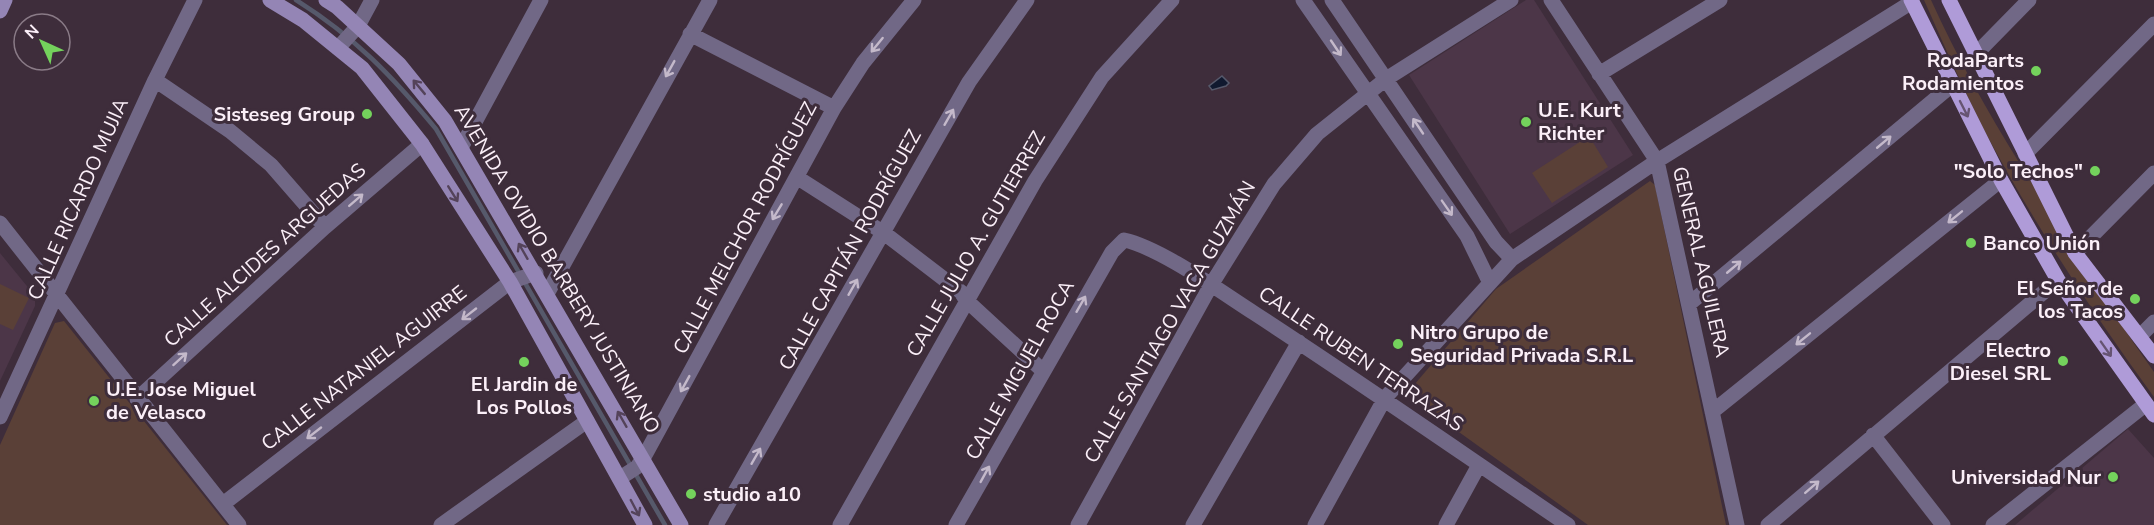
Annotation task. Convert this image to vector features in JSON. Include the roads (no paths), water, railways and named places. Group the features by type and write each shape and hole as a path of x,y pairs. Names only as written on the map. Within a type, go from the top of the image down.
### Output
{"main road":[{"path":"1949,0 2074,253 2154,356"},
{"path":"1911,1 2001,180 2058,280 2150,410"}],"street":[{"path":"0,11 5,0"},
{"name":"CALLE RICARDO MUJIA","path":"0,417 155,80 195,0"},
{"name":"AVENIDA OVIDIO BARBERY JUSTINIANO","path":"270,0 303,20 348,37 399,64 435,106 462,146 587,421 681,525"},
{"name":"AVENIDA OVIDIO BARBERY JUSTINIANO","path":"326,0 348,37 362,68 522,278 548,292 632,469 645,525"},
{"path":"348,37 372,0"},
{"path":"462,146 541,0"},
{"path":"548,292 710,0"},
{"name":"CALLE MELCHOR RODRÍGUEZ","path":"632,469 798,178 834,108 863,63 914,0"},
{"name":"CALLE CAPITÁN RODRÍGUEZ","path":"716,525 969,82 1027,0"},
{"name":"CALLE JULIO A. GUTIERREZ","path":"840,525 1035,181 1102,77 1172,0"},
{"path":"1303,0 1467,236 1489,281"},
{"path":"1332,0 1496,242 1512,259"},
{"name":"CALLE SANTIAGO VACA GUZMÁN","path":"1078,525 1211,285 1274,184 1317,134 1386,79 1511,0"},
{"name":"GENERAL AGUILERA","path":"1551,0 1657,161 1737,525"},
{"path":"1599,75 1720,0"},
{"path":"1975,55 2029,0"},
{"path":"1315,525 1385,398 1489,281 1512,259 1657,161 1911,1"},
{"path":"2025,154 2154,24"},
{"path":"690,34 834,108"},
{"path":"155,80 230,131 271,165 325,227"},
{"path":"1689,304 1952,86"},
{"name":"CALLE ALCIDES ARGUEDAS","path":"137,399 325,227 422,144"},
{"path":"2074,253 2154,173"},
{"path":"798,178 884,233 961,292 966,300 1042,370"},
{"path":"1712,412 2001,180"},
{"path":"0,223 239,525"},
{"name":"CALLE RUBEN TERRAZAS","path":"1124,240 1138,243 1211,285 1385,398 1568,525"},
{"name":"CALLE MIGUEL ROCA","path":"956,525 1042,370 1112,252 1124,240"},
{"name":"CALLE NATANIEL AGUIRRE","path":"223,504 522,278"},
{"path":"1768,525 2058,280"},
{"path":"2140,336 2154,322"},
{"path":"1193,525 1299,342"},
{"path":"1993,525 2150,410"},
{"path":"441,525 587,421"},
{"path":"1873,435 1943,525"},
{"path":"1446,525 1479,465"}],"water":[{"path":"1222,76 1229,83 1212,90 1209,86"}],"waterway":[{"path":"296,0 336,28 372,58 436,129 665,525"}],"place":[{"name":"RodaParts Rodamientos","path":"2036,71"},
{"name":"Sisteseg Group","path":"367,114"},
{"name":"U.E. Kurt Richter","path":"1526,122"},
{"name":"\"Solo Techos\"","path":"2095,171"},
{"name":"Banco Unión","path":"1971,243"},
{"name":"El Señor de los Tacos","path":"2135,299"},
{"name":"Nitro Grupo de Seguridad Privada S.R.L","path":"1398,344"},
{"name":"Electro Diesel SRL","path":"2063,361"},
{"name":"El Jardin de Los Pollos","path":"524,362"},
{"name":"U.E. Jose Miguel de Velasco","path":"94,401"},
{"name":"Universidad Nur","path":"2113,477"},
{"name":"studio a10","path":"691,494"}]}
